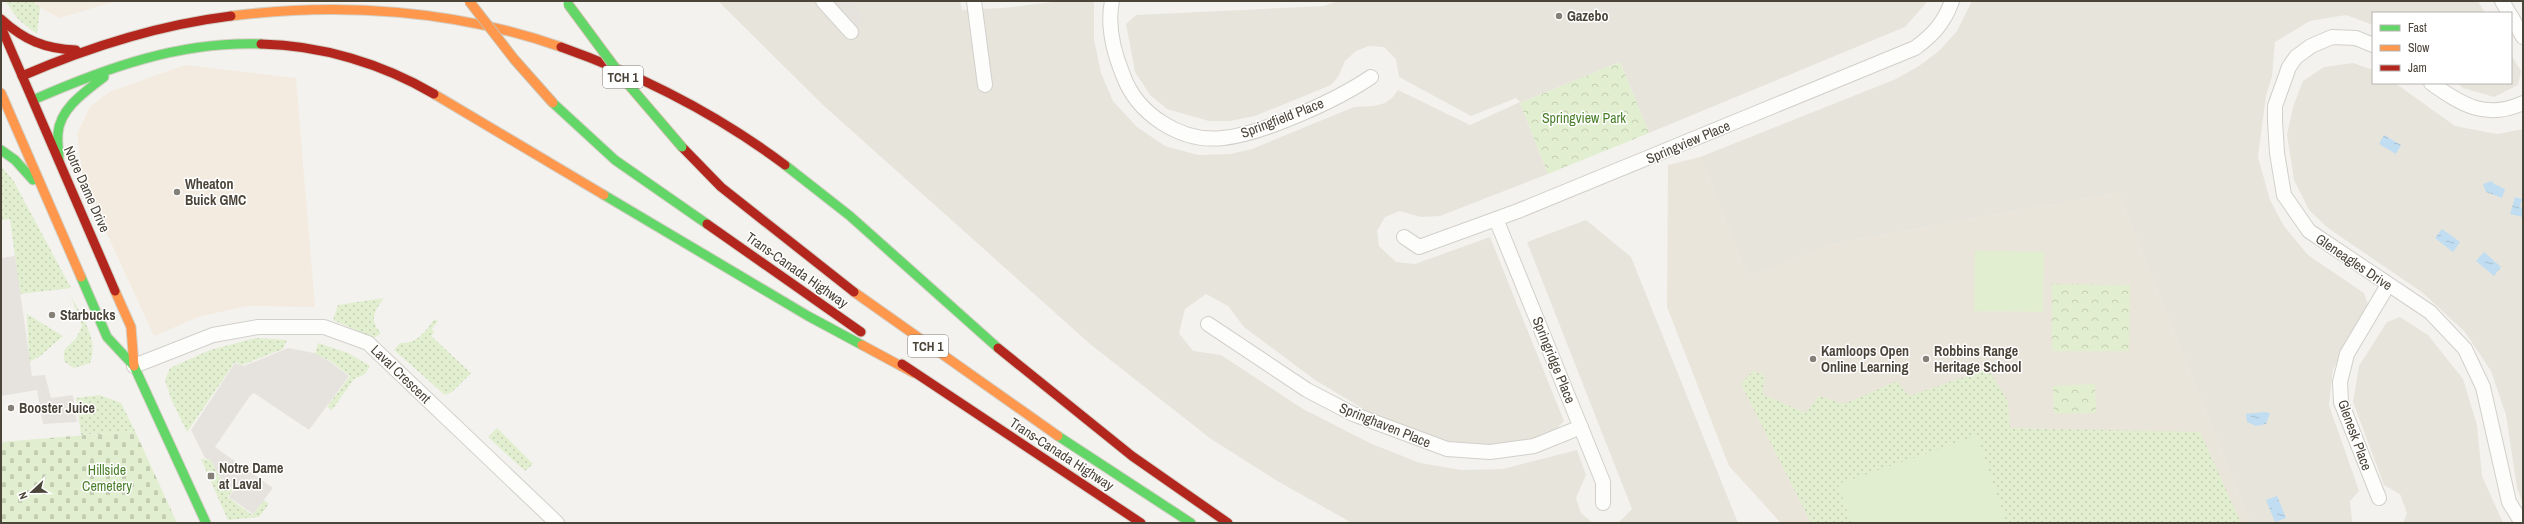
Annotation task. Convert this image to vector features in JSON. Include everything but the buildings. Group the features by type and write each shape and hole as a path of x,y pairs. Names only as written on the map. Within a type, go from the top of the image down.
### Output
{"main road":[{"name":"Trans-Canada Highway","path":"469,1 514,59 553,104 615,160 817,300 914,373 1141,523"},
{"name":"Trans-Canada Highway","path":"567,2 622,77 682,147 721,187 877,310 1043,426 1191,523"},
{"path":"11,81 85,50 141,33 211,17 306,8 375,9 450,18 516,33 578,50 640,77 690,104 753,143 831,200 979,332 1089,423 1228,523"},
{"path":"1,19 34,44 54,50 85,50"},
{"name":"Notre Dame Drive","path":"1,27 11,81 33,100 131,327 134,366"},
{"path":"12,110 77,80 179,48 240,41 315,49 366,63 419,85 808,316 914,373"},
{"path":"59,161 58,131 63,115 82,94 116,67"},
{"name":"Notre Dame Drive","path":"1,93 12,110 44,193 108,337 134,366 206,523"},
{"path":"1,150 15,160 44,193"}],"street":[{"path":"824,1 851,32"},
{"path":"974,1 985,85"},
{"name":"Springfield Place","path":"1112,1 1114,53 1128,90 1158,122 1191,136 1222,138 1251,132 1346,94 1371,77"},
{"name":"Springview Place","path":"1404,237 1419,247 1496,219 1915,48 1933,35 1946,18 1952,1"},
{"path":"2502,1 2508,12"},
{"path":"2512,18 2523,37"},
{"name":"Gleneagles Drive","path":"2372,45 2356,38 2332,37 2311,46 2296,57 2282,82 2275,106 2276,153 2284,195 2309,231 2430,312 2464,349 2483,387 2509,502 2522,523"},
{"path":"2432,84 2468,106 2489,112 2507,110 2523,103"},
{"name":"Springridge Place","path":"1496,219 1603,482 1603,503"},
{"name":"Glenesk Place","path":"2379,498 2341,402 2340,382 2347,354 2388,285"},
{"name":"Springhaven Place","path":"1208,324 1307,390 1346,411 1447,449 1490,452 1534,446 1581,427"},
{"name":"Laval Crescent","path":"134,366 212,335 258,327 324,327 368,342 557,523"}],"shaded area":[{"path":"32,1 116,1 60,18 33,4"},
{"path":"718,1 960,1 962,10 1003,8 1061,1 1094,1 1094,39 1101,73 1113,101 1137,127 1165,146 1198,155 1230,154 1252,149 1354,107 1374,106 1385,103 1393,97 1398,90 1470,125 1520,102 1516,98 1471,116 1399,77 1396,59 1384,47 1369,46 1356,51 1345,61 1338,77 1331,85 1255,116 1230,121 1209,121 1167,109 1150,95 1135,72 1126,24 1136,15 1324,6 1338,1 1928,1 1905,27 1649,133 1620,62 1520,103 1548,174 1440,216 1421,217 1400,211 1385,217 1377,231 1379,246 1396,262 1415,264 1490,237 1564,421 1550,435 1511,444 1460,447 1380,419 1315,380 1244,327 1228,306 1206,294 1185,309 1179,333 1193,351 1221,355 1303,409 1372,444 1420,463 1461,470 1503,469 1577,450 1586,475 1576,498 1581,513 1593,523 1352,523 1279,482 1211,439 1090,344 823,105"},
{"path":"830,1 856,1 855,9 864,18 856,31"},
{"path":"1972,1 2478,1 2484,12 2372,12 2372,25 2346,15 2310,21 2275,42 2272,76 2266,96 2258,157 2270,200 2284,226 2308,255 2364,293 2370,310 2333,369 2329,405 2359,491 2350,501 2352,521 2354,523 2250,523 2118,193 1834,244 1748,278 1700,157 1896,79 1919,66 1939,51 1957,31"},
{"path":"2512,57 2521,71 2518,85 2494,97 2463,88 2458,84 2512,84"},
{"path":"2353,63 2372,70 2372,84 2396,84 2455,126 2497,134 2523,129 2523,504 2517,488 2506,415 2491,371 2465,332 2423,293 2328,228 2309,210 2294,180 2287,135 2293,107 2303,81 2324,67"},
{"path":"185,65 296,78 315,307 248,306 201,316 154,336 83,182 77,134 90,107 109,92"},
{"path":"1700,157 1748,278 1834,244 2118,193 2250,523 1781,523 1729,466 1667,307 1668,165"},
{"path":"1586,220 1631,257 1738,523 1618,523 1632,509 1527,242"},
{"path":"15,256 32,376 45,375 51,398 73,395 77,422 43,424 37,390 1,396 1,258"},
{"path":"2400,317 2428,335 2463,379 2477,425 2482,476 2503,523 2403,523 2407,513 2400,494 2384,485 2353,402 2359,366 2387,322"},
{"path":"288,348 314,353 329,361 349,376 309,430 254,393 250,396 215,447 273,488 253,514 229,497 234,490 221,480 211,460 205,458 191,430 235,363 244,366"}],"green space":[{"path":"5,1 32,1 40,8 37,34 19,20"},
{"name":"Springview Park","path":"1620,62 1649,133 1548,174 1520,103"},
{"path":"1,166 13,180 71,288 20,294 10,219 1,220"},
{"path":"1975,251 2044,252 2043,312 1974,311"},
{"path":"2052,284 2130,285 2129,351 2052,351"},
{"path":"70,294 88,328 93,346 90,363 74,368 65,362 64,353 66,348 76,338 82,326"},
{"path":"384,298 375,311 374,316 375,324 381,333 374,338 333,320 338,305"},
{"path":"27,314 63,336 39,357 29,362"},
{"path":"435,319 438,321 432,329 434,332 431,336 471,373 452,392 445,395 394,350 400,343 412,341 420,336"},
{"path":"256,338 287,340 283,349 242,365 235,362 187,432 172,401 165,380 170,368 210,350"},
{"path":"318,343 348,353 370,366 365,374 354,379 332,410 327,407 350,376 329,360 315,354"},
{"path":"1988,369 2008,401 2010,428 2200,432 2241,523 1811,523 1741,384 1753,371 1763,374 1765,380 1762,394 1806,413 1819,396 1844,404 1897,381 1909,396"},
{"path":"2095,384 2096,413 2054,414 2053,386"},
{"path":"100,395 121,403 135,431 81,435 76,398"},
{"path":"497,428 533,464 525,471 488,437"},
{"name":"Hillside Cemetery","path":"135,431 177,523 1,523 1,442"},
{"path":"1977,436 2007,523 1851,523 1838,484"},
{"path":"201,459 211,460 221,480 233,490 228,497 252,515 264,500 269,504 259,517 228,520"}],"water":[{"path":"2384,135 2401,145 2396,154 2379,144"},
{"path":"2492,181 2494,184 2505,189 2502,198 2486,192 2483,184"},
{"path":"2515,197 2522,199 2520,207 2523,208 2523,217 2510,214"},
{"path":"2442,229 2460,242 2453,252 2435,238"},
{"path":"2484,252 2501,267 2494,276 2476,261"},
{"path":"2264,412 2270,413 2266,424 2256,426 2247,422 2246,414"},
{"path":"2277,496 2286,518 2275,522 2266,500"}],"traffic: fast":[{"path":"568,4 622,77 682,147"},
{"path":"33,100 88,77 144,59 201,47 231,44 261,44"},
{"path":"59,161 58,133 64,116 75,101 104,77"},
{"path":"553,103 615,160 707,224"},
{"path":"1,150 15,160 33,180"},
{"path":"785,165 850,216 998,348"},
{"path":"604,195 808,316 862,345"},
{"path":"81,277 107,337 134,366 206,523"},
{"path":"1058,436 1191,523"}],"traffic: slow":[{"path":"469,1 514,59 553,103"},
{"path":"231,16 314,10 398,12 439,17 481,25 521,34 561,47"},
{"path":"1,93 81,277"},
{"path":"434,94 604,195"},
{"path":"115,291 131,327 134,366"},
{"path":"854,292 1058,436"},
{"path":"862,345 914,373"}],"traffic: jam":[{"path":"22,76 47,65 124,38 177,25 231,16"},
{"path":"1,19 18,33 36,42 54,48 76,50"},
{"path":"1,27 115,291"},
{"path":"261,44 306,48 351,58 394,74 434,94"},
{"path":"561,47 620,70 677,97 732,129 785,165"},
{"path":"682,147 721,187 854,292"},
{"path":"707,224 861,332"},
{"path":"998,348 1132,456 1228,523"},
{"path":"902,364 1141,523"}],"place":[{"name":"Gazebo","path":"1559,16"},
{"name":"Wheaton Buick GMC","path":"177,192"},
{"name":"Starbucks","path":"52,315"},
{"name":"Kamloops Open Online Learning","path":"1813,359"},
{"name":"Robbins Range Heritage School","path":"1926,359"},
{"name":"Booster Juice","path":"11,408"},
{"name":"Notre Dame at Laval","path":"211,476"}]}
